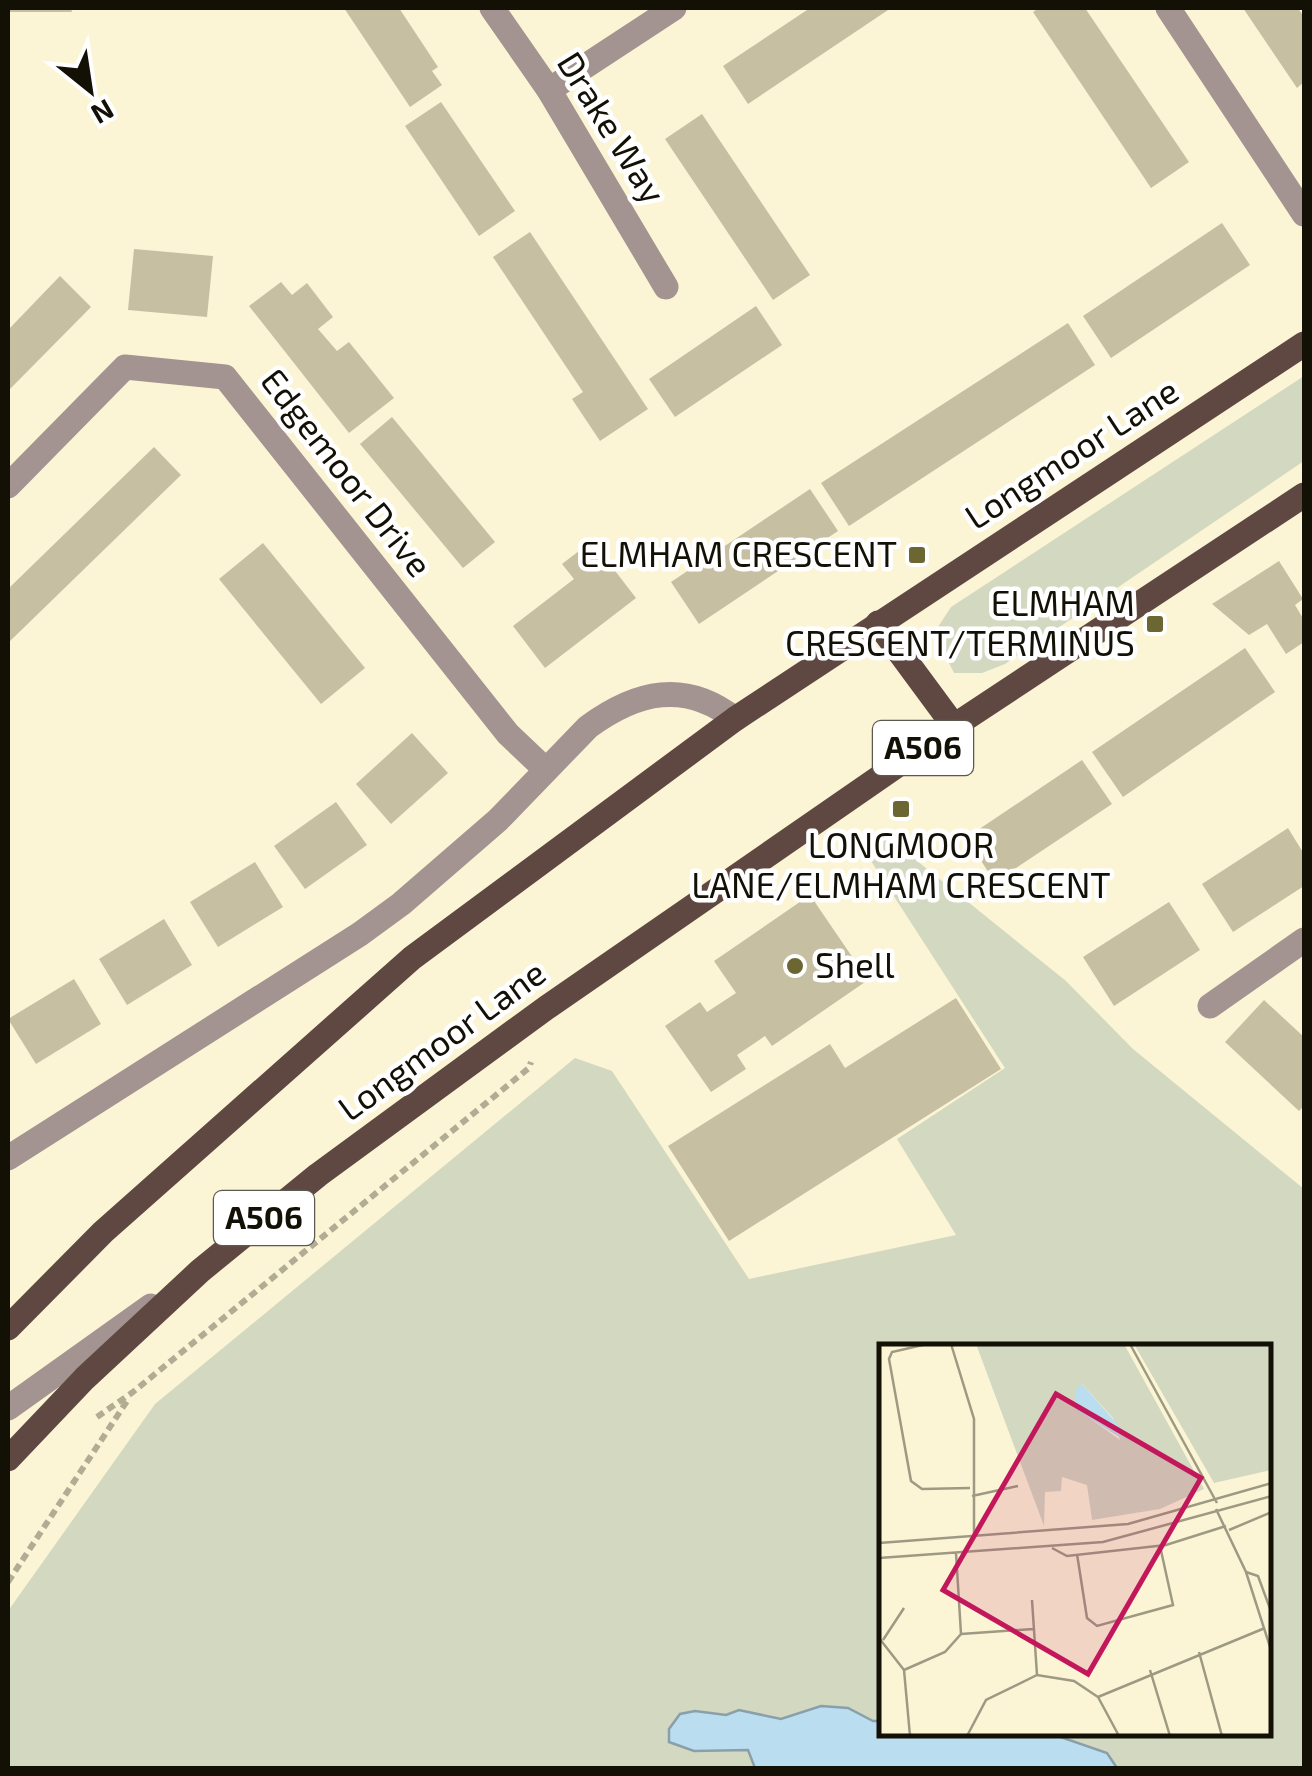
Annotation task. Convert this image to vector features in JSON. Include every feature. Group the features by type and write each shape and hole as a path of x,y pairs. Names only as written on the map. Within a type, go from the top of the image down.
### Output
{"main road":[{"name":"Longmoor Lane","path":"8,1328 103,1232 412,958 735,719 1304,344"},
{"name":"Longmoor Lane","path":"8,1459 85,1378 200,1271 318,1175 546,1008 954,726 1304,495"},
{"path":"878,624 954,726"}],"street":[{"name":"Drake Way","path":"492,8 549,90 666,287"},
{"path":"549,90 674,8"},
{"path":"1168,8 1304,214"},
{"name":"Edgemoor Drive","path":"8,486 125,367 225,377 508,734 546,770"},
{"path":"10,1151 360,934 498,820 588,727 621,705 656,695 700,698 735,719"},
{"path":"1210,1006 1304,940"},
{"path":"8,1408 200,1271"}],"path":[{"path":"8,1582 133,1392 529,1068 546,1008"}],"green space":[{"path":"1304,376 1304,461 1005,664 982,673 954,673 934,633 951,607"},
{"path":"880,831 1066,981 1133,1049 1304,1189 1304,1768 1117,1768 1107,1753 1058,1736 1272,1736 1272,1344 879,1344 879,1721 848,1708 821,1706 781,1719 739,1710 726,1715 695,1711 693,1751 748,1750 755,1768 8,1768 8,1611 155,1404 575,1058 612,1071 749,1279 956,1235 897,1139 1005,1068 862,847"}],"water":[{"path":"821,1706 848,1708 879,1721 879,1736 1058,1736 1107,1753 1117,1768 755,1768 748,1750 694,1751 669,1742 669,1729 680,1714 695,1711 726,1715 739,1710 781,1719"}],"building":[{"path":"8,8 71,8 72,12 8,12"},
{"path":"344,8 399,8 438,67 432,71 442,85 410,107"},
{"path":"810,8 891,8 748,104 723,66"},
{"path":"1039,8 1085,8 1189,162 1151,188 1033,12"},
{"path":"1243,8 1298,8 1304,17 1304,82 1297,88"},
{"path":"441,102 515,211 479,236 405,126"},
{"path":"702,114 810,275 773,300 665,139"},
{"path":"1222,223 1250,265 1111,358 1083,316"},
{"path":"530,232 648,409 600,441 572,399 583,392 493,257"},
{"path":"134,249 213,256 207,317 128,310"},
{"path":"60,276 91,307 8,391 8,330"},
{"path":"281,282 292,295 307,283 333,317 318,329 337,351 349,342 394,398 349,433 249,306"},
{"path":"756,306 782,345 675,417 649,379"},
{"path":"1068,323 1095,365 849,526 821,483"},
{"path":"392,417 495,542 463,568 360,444"},
{"path":"154,447 181,475 8,643 8,589"},
{"path":"810,489 838,531 699,624 671,582"},
{"path":"592,541 636,598 545,668 513,626 574,579 562,564"},
{"path":"263,543 365,668 321,704 219,579"},
{"path":"1279,561 1303,599 1295,605 1304,620 1304,642 1286,654 1267,624 1249,635 1212,604"},
{"path":"1245,648 1275,692 1123,797 1092,752"},
{"path":"412,733 448,773 391,824 356,784"},
{"path":"1082,760 1112,804 995,882 966,838"},
{"path":"336,802 367,845 305,889 274,846"},
{"path":"1288,828 1304,854 1304,886 1233,932 1202,884"},
{"path":"255,862 283,907 218,947 190,902"},
{"path":"810,895 868,980 772,1046 765,1036 737,1055 746,1069 711,1092 665,1026 700,1002 707,1012 736,993 714,961"},
{"path":"1169,902 1200,950 1114,1006 1083,957"},
{"path":"164,919 192,965 127,1005 99,959"},
{"path":"74,979 101,1024 36,1064 8,1019"},
{"path":"956,998 1001,1069 729,1241 668,1146 830,1044 845,1068"},
{"path":"1264,1000 1304,1037 1304,1106 1299,1111 1225,1042"}],"place":[{"name":"ELMHAM CRESCENT","path":"917,555"},
{"name":"ELMHAM CRESCENT/TERMINUS","path":"1155,624"},
{"name":"LONGMOOR LANE/ELMHAM CRESCENT","path":"901,809"},
{"name":"Shell","path":"795,966"}]}
